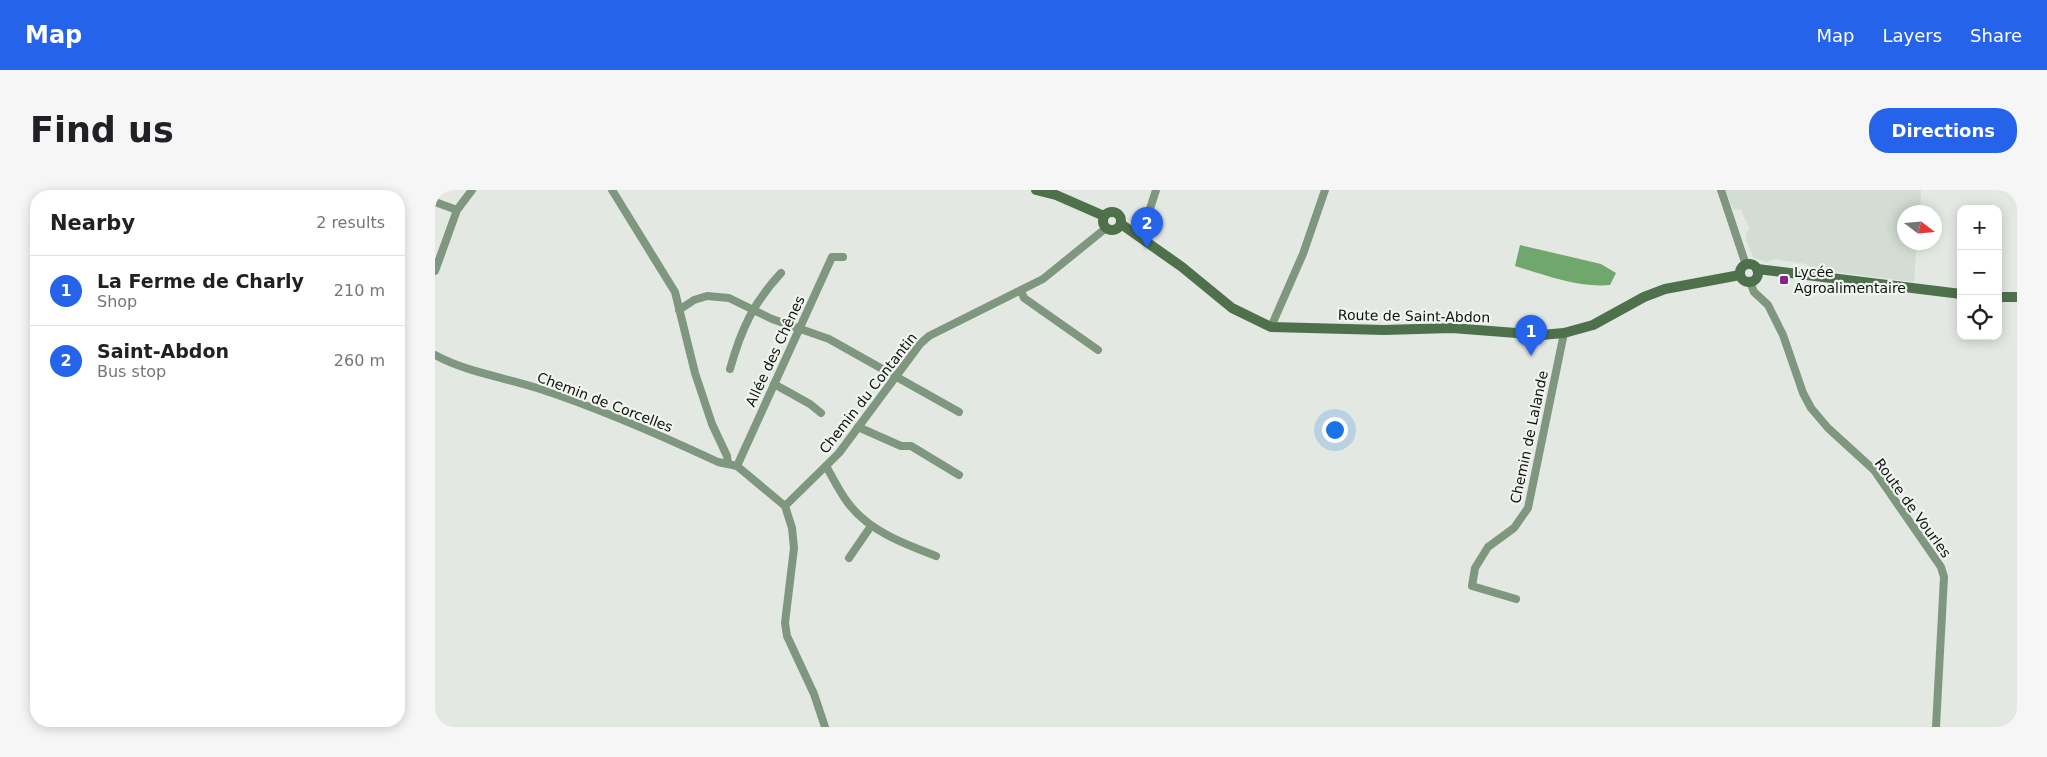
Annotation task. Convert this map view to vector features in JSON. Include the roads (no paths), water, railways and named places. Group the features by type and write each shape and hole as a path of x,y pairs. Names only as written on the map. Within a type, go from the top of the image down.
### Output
{"main road":[{"path":"1036,190 1065,199 1104,216"},
{"path":"1109,213 1115,213 1121,219 1121,224 1114,230 1106,228 1103,221 1104,216 1109,213"},
{"name":"Route de Saint-Abdon","path":"1121,224 1182,267 1232,308 1271,328 1375,330 1451,328 1541,335 1564,333 1593,325 1644,297 1665,289 1740,275"},
{"path":"1757,269 1757,277 1750,282 1745,281 1740,275 1742,268 1751,264 1757,269 1957,294"},
{"path":"2002,296 2017,297"}],"street":[{"path":"435,271 457,210 473,190"},
{"path":"612,190 675,292 695,372 712,424 727,456 728,463"},
{"path":"1136,235 1148,215 1156,190"},
{"path":"1271,328 1303,254 1325,190"},
{"path":"1721,190 1746,265"},
{"path":"435,202 457,210"},
{"name":"Chemin du Contantin","path":"785,506 826,466 858,427 920,344 929,336 1043,280 1106,228"},
{"name":"Allée des Chênes","path":"737,466 832,257 843,257"},
{"path":"730,369 738,340 752,310 762,292 781,272"},
{"name":"Route de Vourles","path":"1750,282 1755,292 1768,304 1783,335 1803,393 1811,408 1828,428 1873,470 1941,567 1944,578 1936,727"},
{"path":"1021,290 1023,298 1098,350"},
{"path":"679,310 694,300 719,295 729,298 752,310 829,340 894,378 959,412"},
{"name":"Chemin de Lalande","path":"1516,599 1472,586 1475,568 1488,547 1515,528 1528,508 1564,333"},
{"name":"Chemin de Corcelles","path":"435,355 449,363 535,388 597,409 718,462 737,466"},
{"path":"774,384 810,404 821,413"},
{"path":"858,427 901,446 911,446 959,475"},
{"path":"737,466 785,506 792,528 794,548 785,623 787,636 792,651 814,694 825,727"},
{"path":"826,466 848,503 871,526 907,545 936,556"},
{"path":"849,558 871,526"}],"place":[{"name":"Saint-Abdon","path":"1147,248"},
{"name":"Lycée Agroalimentaire","path":"1784,280"},
{"name":"La Ferme de Charly","path":"1531,356"}]}
